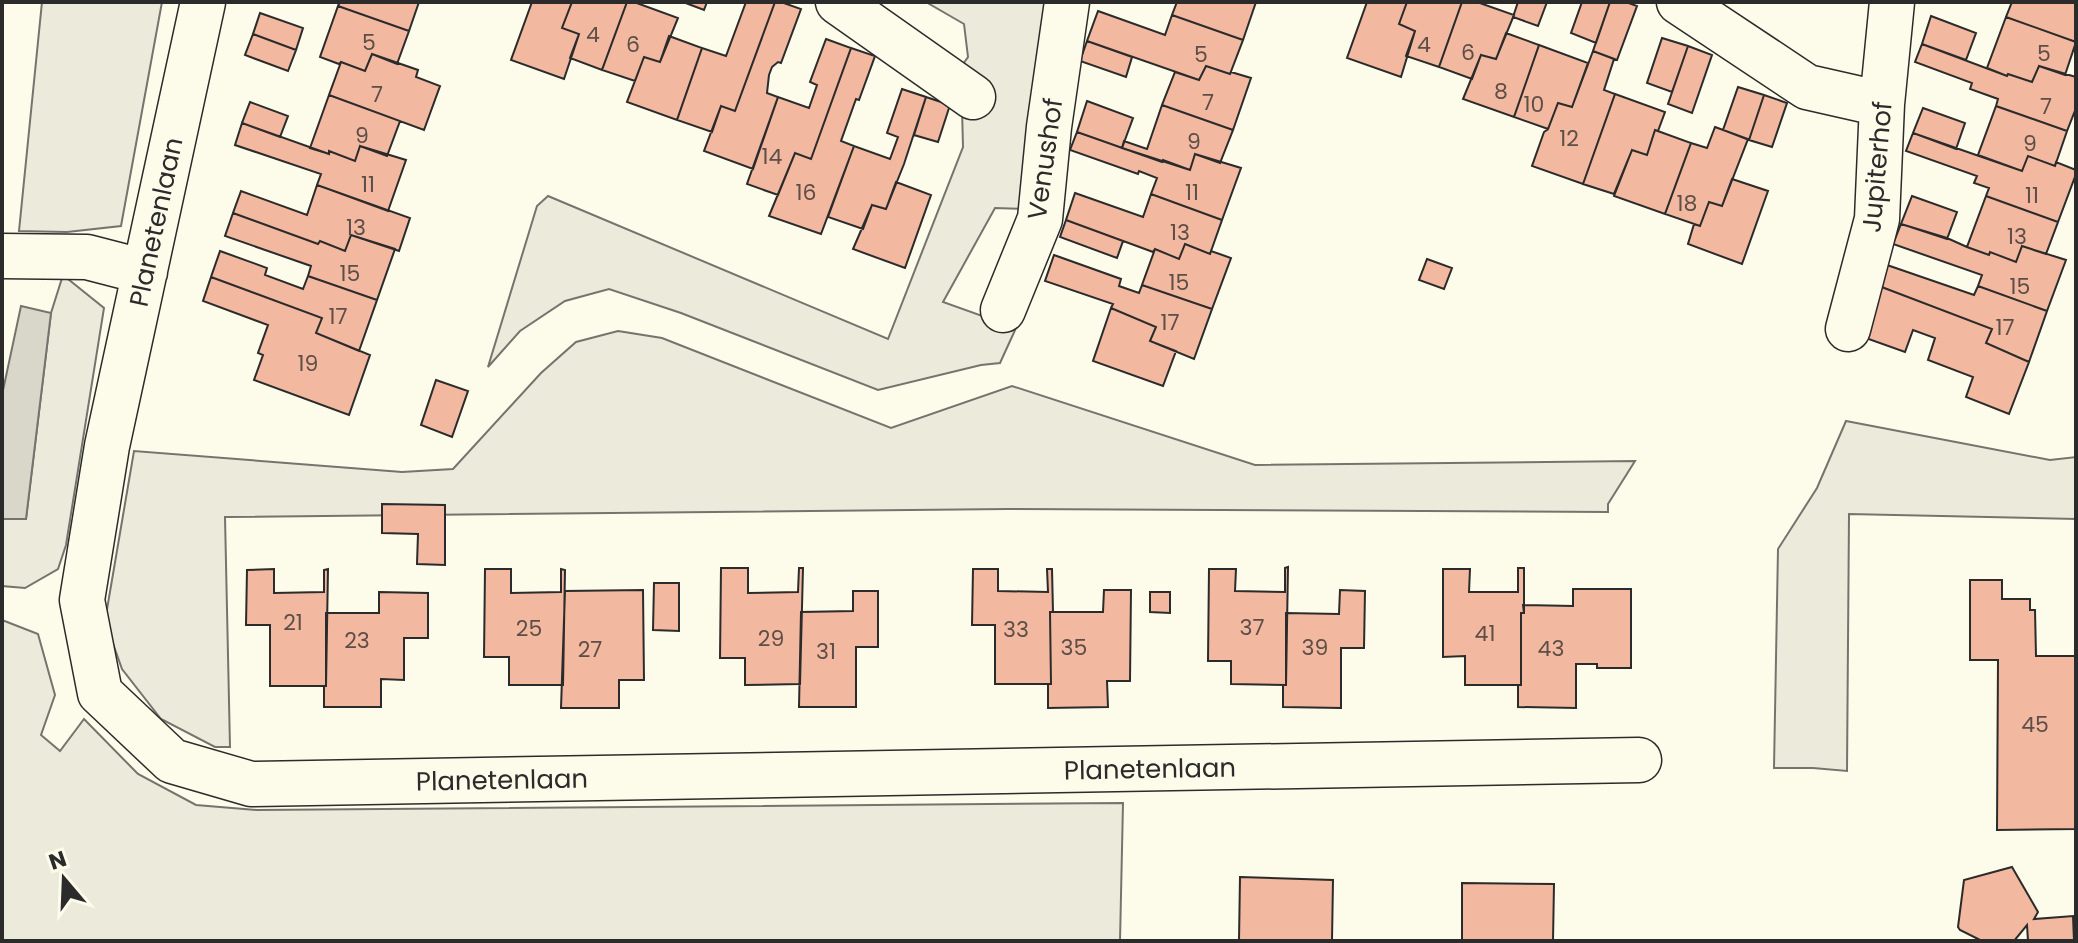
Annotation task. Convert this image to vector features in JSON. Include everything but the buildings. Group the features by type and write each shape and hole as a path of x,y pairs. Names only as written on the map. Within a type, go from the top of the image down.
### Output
{"street":[{"name":"Planetenlaan","path":"203,2 107,446 82,600 100,693 172,761 251,784 1639,760"},
{"path":"838,2 973,97"},
{"name":"Venushof","path":"1003,310 1040,219 1049,127 1067,2"},
{"path":"1679,2 1807,87 1882,104"},
{"name":"Jupiterhof","path":"1848,329 1877,219 1882,104 1892,2"},
{"path":"2,256 87,257 145,272"}],"shaded area":[{"path":"42,2 162,2 121,226 67,232 19,231"},
{"path":"926,2 1051,2 1027,209 995,208 943,302 1016,328 1000,363 878,390 681,313 609,289 565,301 520,331 488,367 537,206 548,196 888,339 963,147 962,109 949,84 968,57 964,24"},
{"path":"63,275 104,308 66,545 58,569 25,588 2,586 2,519 26,519 51,313"},
{"path":"21,306 51,313 26,519 2,519 2,395"},
{"path":"618,331 662,338 891,428 1012,386 1255,465 1635,461 1608,504 1608,512 1008,509 225,517 230,747 215,747 161,719 122,669 105,621 134,451 402,472 453,469 541,373 576,342"},
{"path":"1846,421 2050,460 2076,457 2076,519 1849,514 1847,771 1774,768 1778,549 1817,488"},
{"path":"2,620 38,634 55,695 41,735 60,751 84,719 138,774 196,805 257,810 1123,803 1120,941 2,941"}]}
